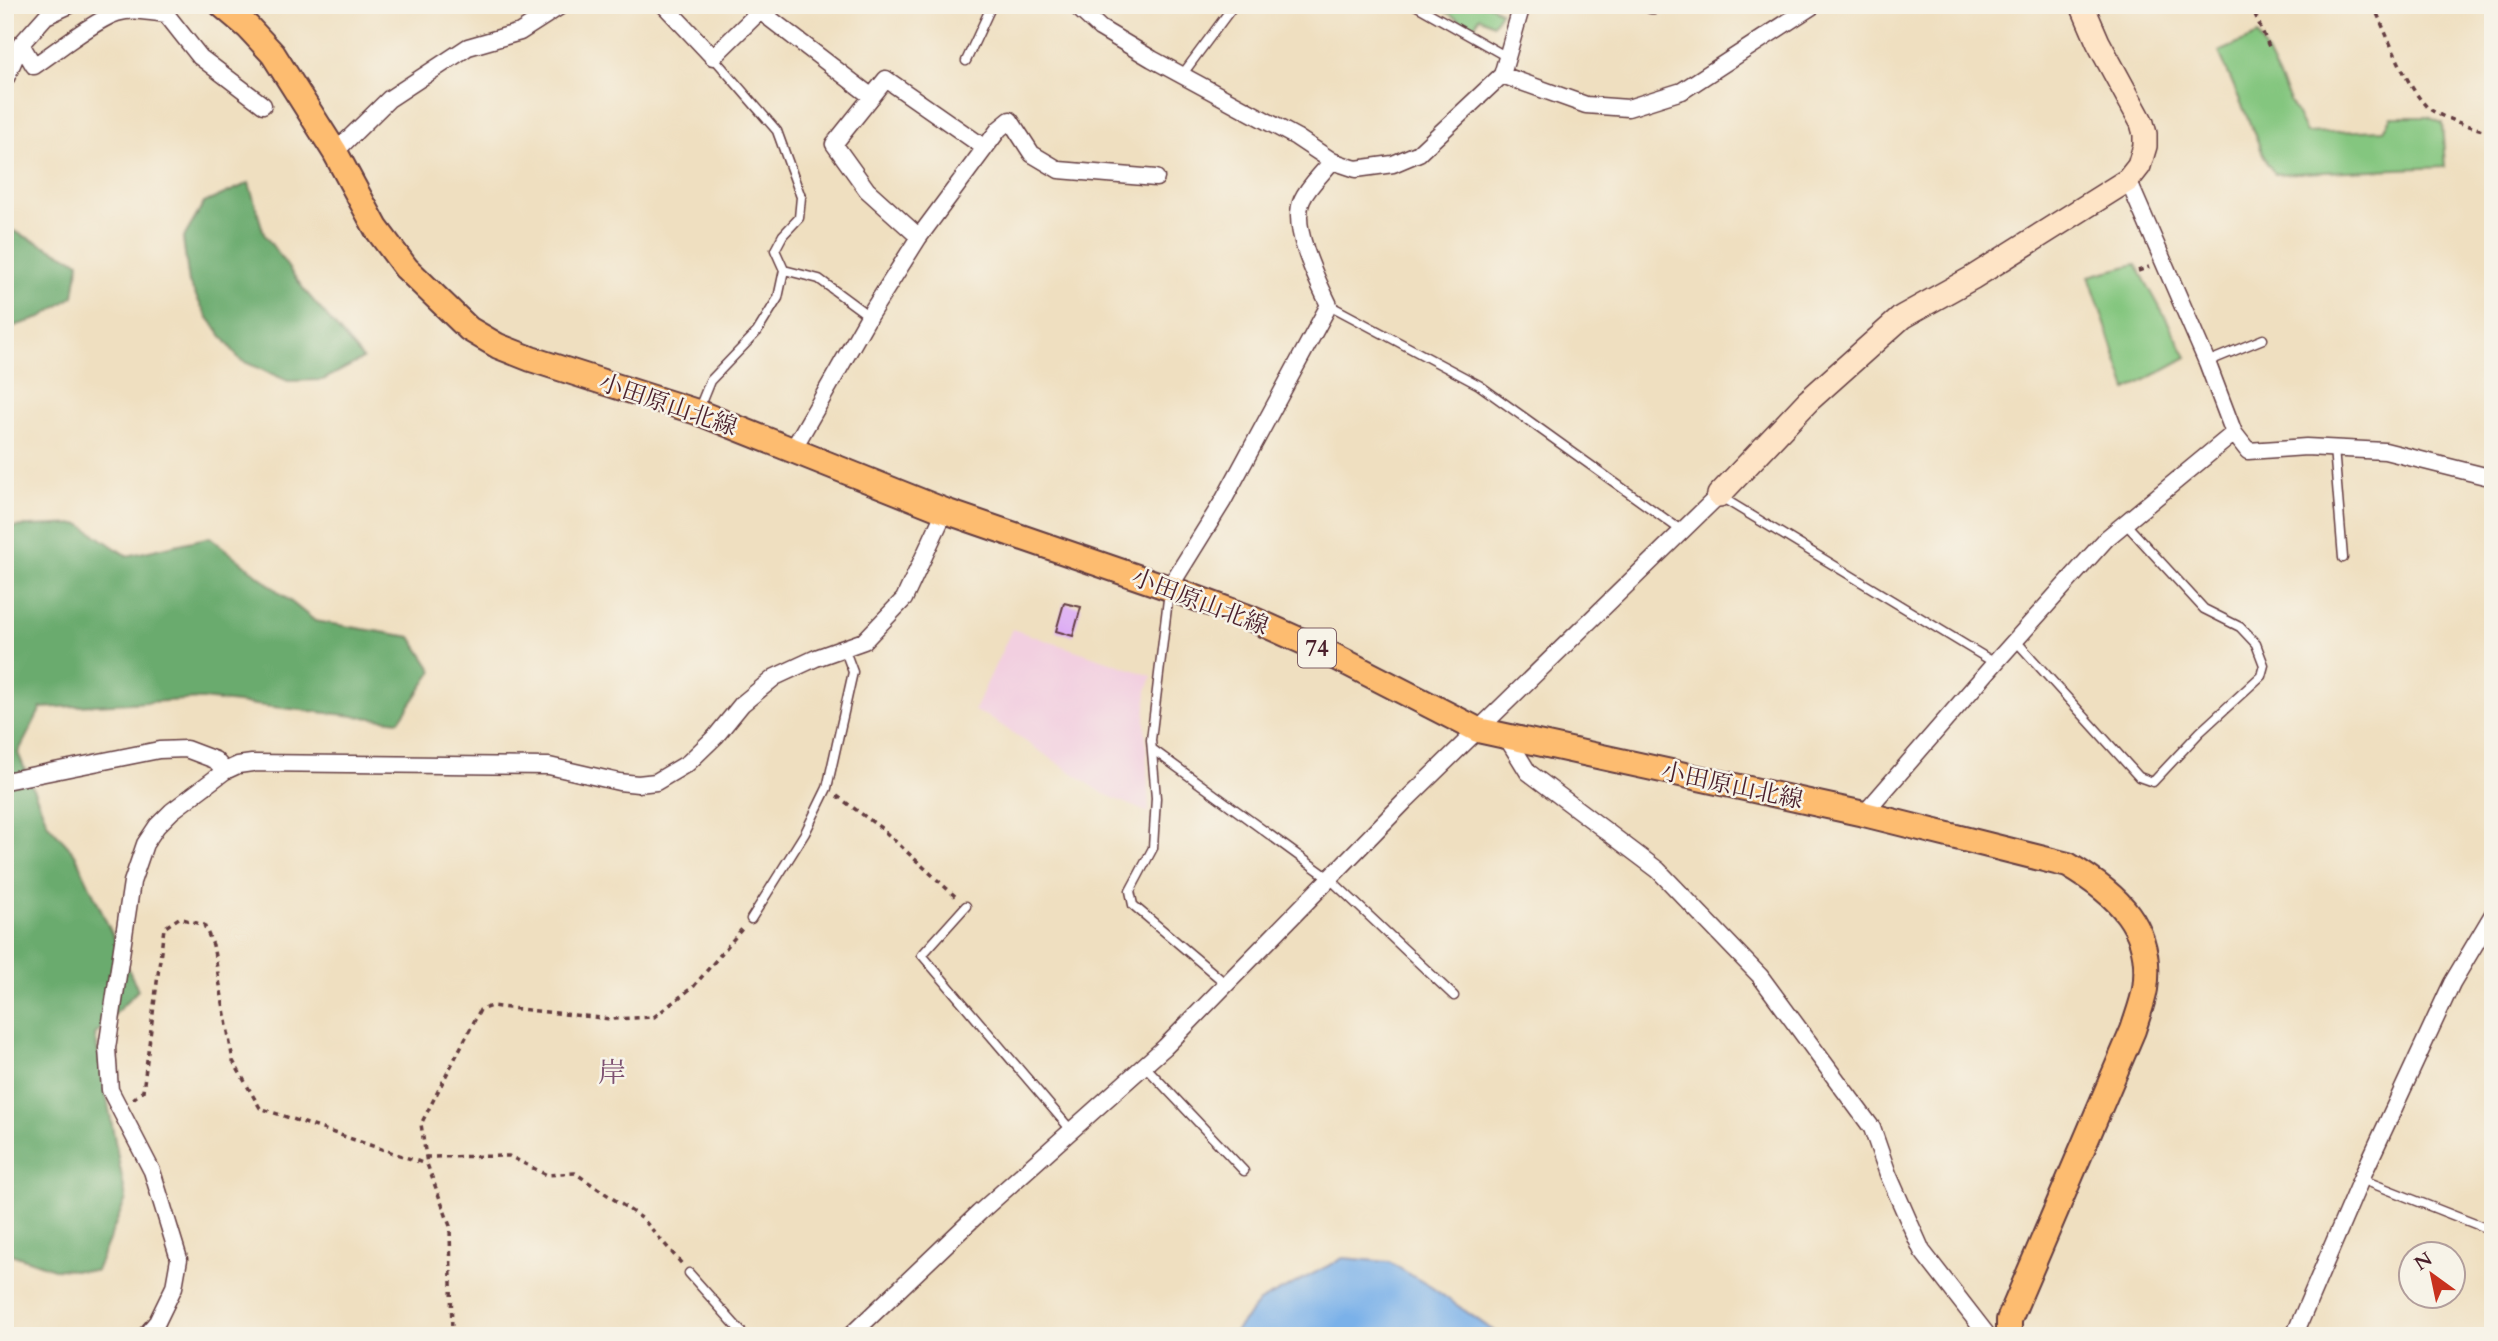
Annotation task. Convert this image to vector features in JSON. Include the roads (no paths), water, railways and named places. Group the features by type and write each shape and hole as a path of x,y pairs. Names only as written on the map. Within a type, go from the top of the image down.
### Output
{"main road":[{"name":"小田原山北線","path":"222,5 248,27 273,54 335,152 376,228 406,268 469,329 498,346 697,412 945,511 1250,618 1324,651 1478,730 1864,814 2068,865 2098,883 2126,908 2140,933 2147,965 2145,991 2133,1030 2009,1320 2009,1336"}],"street":[{"path":"6,78 21,44 46,16 70,5"},
{"path":"335,152 389,99 468,47 520,32 562,5"},
{"path":"664,5 713,57 760,11 872,97"},
{"path":"1075,5 1100,28 1296,137 1332,161 1356,169 1393,164 1419,153 1502,75 1522,5"},
{"path":"1502,75 1586,105 1628,108 1682,91 1814,5"},
{"path":"850,1336 979,1213 1165,1047 1329,878 1719,495 1808,401 1902,317 1972,278 2128,180 2139,166 2145,146 2145,134 2142,123 2098,43 2082,5"},
{"path":"21,44 34,66 117,13 140,10 166,14 200,57 263,105"},
{"path":"919,237 867,190 834,144 886,79 985,148"},
{"path":"792,451 869,316 919,237 999,128 1010,120 1032,154 1059,170 1156,178"},
{"path":"1170,588 1223,501 1329,305 1311,262 1298,220 1302,200 1332,161"},
{"path":"2128,180 2207,362 2234,433 2248,450 2306,447 2385,451 2492,477"},
{"path":"1864,814 2107,538 2234,433"},
{"path":"145,1336 157,1322 174,1287 179,1259 152,1171 110,1090 107,1048 132,882 145,844 157,826 210,780 225,771 238,765 267,762 548,766 619,782 656,782 688,763 742,705 775,677 864,641 904,599 945,511"},
{"path":"1507,737 1528,772 1658,870 1760,976 1872,1128 1888,1174 1922,1251 1988,1336"},
{"path":"5,781 159,750 186,749 215,760 225,771"},
{"path":"2294,1336 2361,1179 2452,983 2493,914"}],"lane":[{"path":"966,61 992,5"},
{"path":"1182,75 1234,5"},
{"path":"1415,5 1507,57"},
{"path":"697,412 710,381 757,331 778,298 784,270 775,250 783,234 799,218 801,197 777,131 713,57"},
{"path":"784,270 819,279 869,316"},
{"path":"1329,305 1479,385 1682,531"},
{"path":"2207,362 2263,339"},
{"path":"2334,448 2343,558"},
{"path":"1719,495 1995,663"},
{"path":"2016,640 2139,776 2153,782 2200,732 2261,676 2264,665 2256,644 2240,627 2204,609 2125,523"},
{"path":"1170,588 1151,740 1156,798 1153,848 1130,891 1133,905 1225,983"},
{"path":"751,919 805,833 827,788 853,672 844,648"},
{"path":"1152,749 1329,878 1454,996"},
{"path":"966,906 922,955 1071,1130"},
{"path":"1144,1065 1244,1171"},
{"path":"2361,1179 2493,1231"},
{"path":"689,1273 745,1336"}],"water":[{"path":"1343,1258 1389,1262 1431,1287 1501,1336 1231,1336 1259,1302"}],"district":[{"name":"岸","path":"612,1073"}]}
